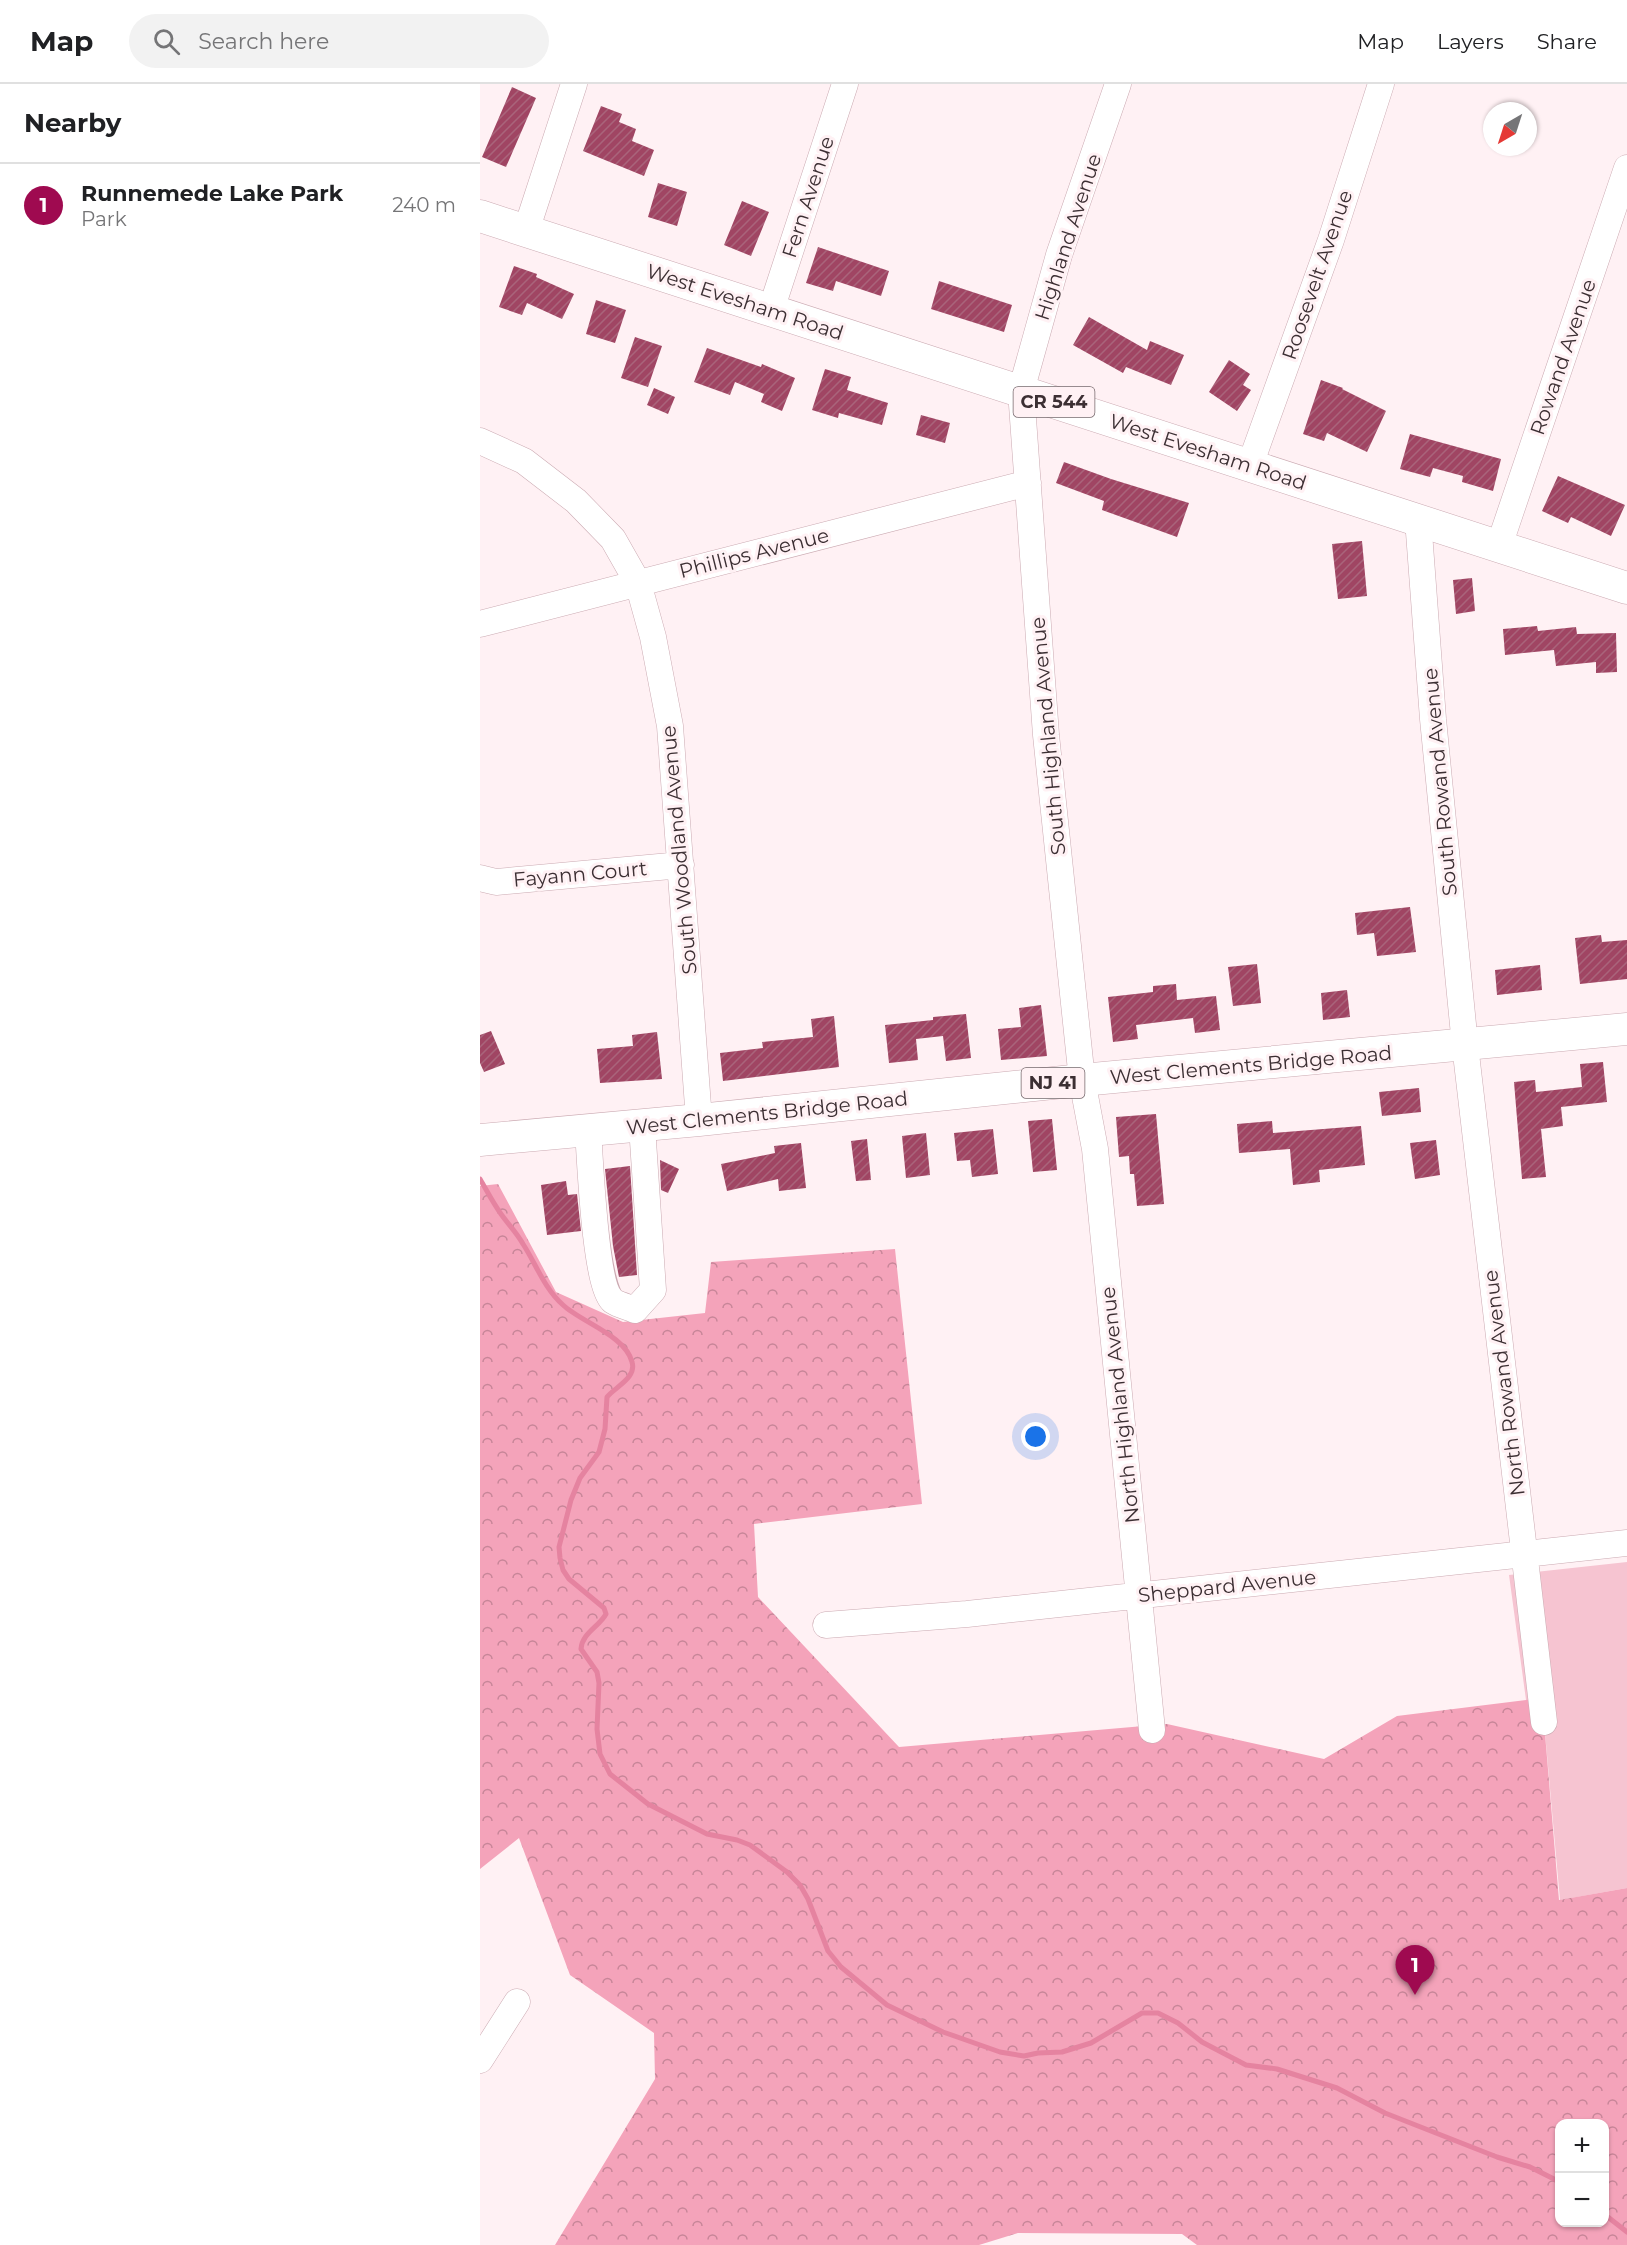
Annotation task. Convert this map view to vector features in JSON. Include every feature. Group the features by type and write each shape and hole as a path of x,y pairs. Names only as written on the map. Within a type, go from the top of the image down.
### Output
{"main road":[{"name":"West Evesham Road","path":"480,216 1627,588"},
{"name":"West Clements Bridge Road","path":"480,1140 1627,1029"}],"street":[{"path":"526,231 574,84"},
{"name":"Fern Avenue","path":"771,310 845,84"},
{"name":"Highland Avenue","path":"1021,391 1059,255 1118,84"},
{"name":"Roosevelt Avenue","path":"1250,465 1331,240 1381,84"},
{"name":"Rowand Avenue","path":"1499,546 1627,168"},
{"name":"South Highland Avenue","path":"1021,391 1046,735 1082,1080"},
{"name":"South Woodland Avenue","path":"480,441 524,461 576,501 613,538 638,583 653,637 670,726 699,1120"},
{"name":"Phillips Avenue","path":"480,624 1028,483"},
{"name":"South Rowand Avenue","path":"1418,519 1434,731 1465,1045"},
{"name":"Fayann Court","path":"480,879 496,882 681,865"},
{"name":"North Rowand Avenue","path":"1465,1045 1544,1722"},
{"name":"North Highland Avenue","path":"1082,1080 1095,1149 1152,1730"},
{"path":"588,1130 603,1284 612,1300 635,1310 653,1290 642,1126"},
{"name":"Sheppard Avenue","path":"826,1625 967,1614 1627,1543"},
{"path":"480,2060 517,2002"}],"shaded area":[{"path":"1627,1562 1627,1888 1560,1900 1542,1699 1526,1700 1509,1575"}],"green space":[{"path":"498,1184 556,1292 623,1322 705,1313 711,1262 895,1249 922,1504 754,1524 758,1597 899,1747 1167,1724 1324,1759 1397,1716 1542,1698 1559,1900 1627,1888 1627,2245 1197,2245 1182,2234 1018,2233 979,2245 555,2245 655,2079 654,2033 570,1975 519,1838 480,1869 480,1186"}],"building":[{"path":"512,87 536,98 506,167 482,157"},
{"path":"601,106 622,114 619,122 636,129 632,141 654,150 644,176 583,151"},
{"path":"658,183 687,192 677,226 648,217"},
{"path":"742,201 769,212 751,256 724,245"},
{"path":"818,247 889,271 881,296 836,281 833,291 806,283"},
{"path":"514,266 537,274 536,277 574,294 562,319 527,303 522,315 499,307"},
{"path":"939,281 1012,305 1004,332 931,309"},
{"path":"596,300 626,310 615,343 586,334"},
{"path":"1089,317 1147,350 1150,341 1184,355 1171,385 1126,367 1123,373 1073,345"},
{"path":"635,337 662,346 648,387 621,378"},
{"path":"707,348 761,367 762,364 795,378 782,411 761,402 764,394 735,382 730,395 694,382"},
{"path":"1229,360 1250,374 1243,385 1251,390 1237,411 1209,392"},
{"path":"825,369 851,377 847,390 888,403 882,425 839,413 838,418 812,410"},
{"path":"1321,380 1343,388 1386,411 1367,452 1327,433 1324,441 1303,434"},
{"path":"654,388 675,397 668,414 647,405"},
{"path":"921,415 950,423 945,443 916,435"},
{"path":"1410,434 1501,459 1493,491 1462,482 1463,476 1433,468 1430,477 1400,469"},
{"path":"1064,462 1189,503 1177,537 1102,510 1104,501 1056,483"},
{"path":"1558,476 1625,505 1611,536 1571,517 1568,523 1542,511"},
{"path":"1362,541 1367,596 1338,599 1332,544"},
{"path":"1472,578 1475,611 1456,614 1453,580"},
{"path":"1537,626 1538,631 1576,627 1577,634 1616,633 1617,672 1596,673 1596,662 1556,666 1554,650 1505,655 1503,629"},
{"path":"1410,907 1416,952 1377,956 1374,933 1357,935 1355,913"},
{"path":"1601,935 1602,942 1627,940 1627,979 1580,984 1575,938"},
{"path":"1257,964 1261,1003 1233,1006 1228,967"},
{"path":"1540,965 1542,990 1497,995 1495,970"},
{"path":"1176,984 1177,1000 1216,996 1220,1030 1195,1033 1193,1018 1136,1025 1138,1039 1113,1042 1108,997 1153,992 1153,986"},
{"path":"1347,990 1350,1017 1323,1020 1321,993"},
{"path":"1041,1005 1047,1056 1001,1060 998,1029 1021,1027 1019,1008"},
{"path":"966,1014 971,1058 946,1061 943,1036 916,1039 918,1060 889,1063 885,1025"},
{"path":"834,1016 839,1067 723,1081 720,1053 763,1048 762,1042 813,1037 811,1019"},
{"path":"491,1031 505,1064 484,1072 480,1063 480,1035"},
{"path":"657,1032 662,1079 600,1083 597,1049 633,1046 632,1035"},
{"path":"1603,1062 1607,1102 1561,1107 1563,1126 1541,1129 1546,1177 1522,1179 1514,1082 1535,1080 1536,1092 1582,1087 1580,1064"},
{"path":"1419,1088 1421,1112 1382,1116 1379,1092"},
{"path":"1156,1114 1164,1204 1137,1206 1134,1174 1130,1174 1129,1156 1119,1157 1116,1117"},
{"path":"1052,1119 1057,1170 1033,1172 1028,1121"},
{"path":"1272,1121 1273,1133 1361,1126 1365,1165 1319,1170 1320,1182 1293,1185 1290,1149 1239,1153 1237,1124"},
{"path":"993,1129 998,1174 972,1177 970,1160 957,1161 954,1133"},
{"path":"926,1133 930,1175 906,1178 902,1136"},
{"path":"867,1139 871,1180 856,1181 851,1141"},
{"path":"1436,1140 1440,1175 1415,1179 1410,1143"},
{"path":"801,1143 806,1188 779,1191 778,1179 727,1191 721,1164 775,1153 774,1146"},
{"path":"660,1160 679,1169 668,1193 661,1190"},
{"path":"630,1166 637,1275 619,1277 613,1246 605,1169"},
{"path":"566,1181 568,1195 577,1194 581,1231 547,1235 541,1185"}],"waterway":[{"path":"480,1179 495,1206 521,1240 545,1284 556,1298 571,1311 612,1337 628,1353 632,1362 631,1373 607,1397 605,1429 599,1452 580,1478 571,1500 559,1547 563,1570 569,1579 604,1608 606,1614 584,1639 581,1649 597,1672 599,1683 597,1729 600,1754 610,1774 648,1804 707,1834 750,1845 787,1872 800,1885 808,1899 828,1951 841,1967 887,2005 943,2032 1000,2052 1024,2056 1062,2052 1091,2043 1142,2013 1158,2013 1178,2023 1202,2042 1246,2065 1277,2069 1337,2088 1385,2113 1497,2157 1530,2167 1555,2180"},
{"path":"1609,2218 1627,2232"}],"place":[{"name":"Runnemede Lake Park","path":"1415,1995"}]}
